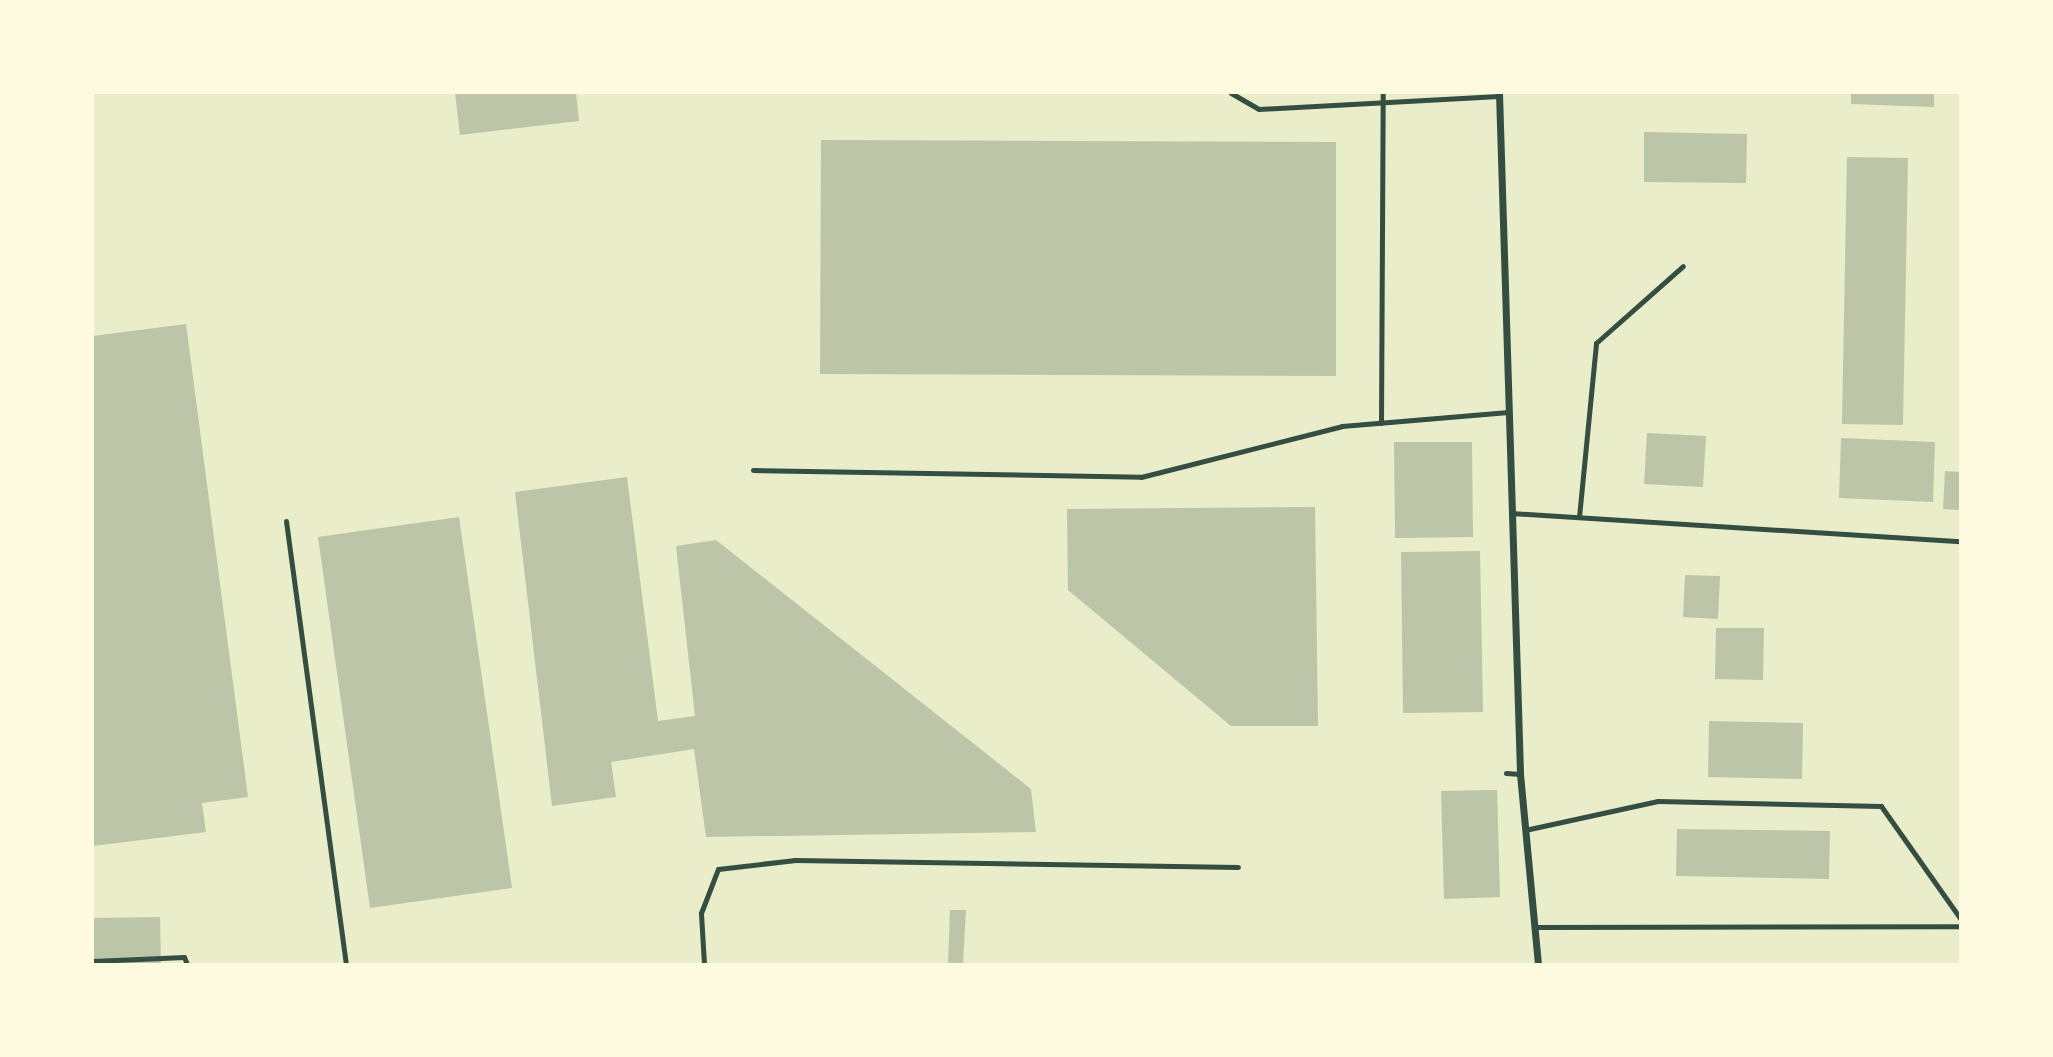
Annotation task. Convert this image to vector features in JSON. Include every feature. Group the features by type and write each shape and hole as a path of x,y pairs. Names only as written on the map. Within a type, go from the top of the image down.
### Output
{"street":[{"path":"1499,94 1520,774 1538,964"}],"lane":[{"path":"1231,93 1259,110 1499,94"},
{"path":"1381,423 1383,93"},
{"path":"1579,517 1596,343 1683,266"},
{"path":"753,470 1141,477 1342,426 1508,412"},
{"path":"1511,513 1960,541"},
{"path":"286,521 346,964"},
{"path":"1506,773 1520,774"},
{"path":"1525,830 1658,801 1881,806 1960,918"},
{"path":"704,964 701,913 718,869 795,860 1238,867"},
{"path":"1534,927 1960,926"},
{"path":"93,961 184,957 187,964"}],"building":[{"path":"455,93 576,93 579,121 460,135"},
{"path":"1851,93 1934,93 1934,107 1851,104"},
{"path":"1644,132 1747,134 1746,183 1644,182"},
{"path":"821,140 1336,142 1336,376 820,374"},
{"path":"1847,157 1908,158 1903,425 1842,424"},
{"path":"186,324 248,797 202,803 206,832 93,846 93,336"},
{"path":"1647,433 1706,436 1703,487 1644,484"},
{"path":"1841,438 1935,442 1933,502 1839,498"},
{"path":"1394,442 1472,442 1473,537 1395,538"},
{"path":"1945,471 1960,472 1960,510 1943,509"},
{"path":"627,477 658,721 695,716 676,546 716,540 1031,789 1036,832 706,837 694,749 611,762 616,797 552,806 515,492"},
{"path":"1315,507 1318,726 1231,726 1068,590 1067,509"},
{"path":"459,517 512,888 370,908 318,537"},
{"path":"1480,551 1483,712 1403,713 1401,552"},
{"path":"1685,575 1720,576 1718,619 1683,617"},
{"path":"1716,628 1764,628 1763,680 1715,679"},
{"path":"1709,721 1803,723 1802,779 1708,777"},
{"path":"1497,790 1500,897 1444,899 1441,791"},
{"path":"1677,829 1830,831 1829,879 1676,876"},
{"path":"950,910 966,910 963,964 948,964"},
{"path":"160,917 161,964 93,964 93,918"}]}
